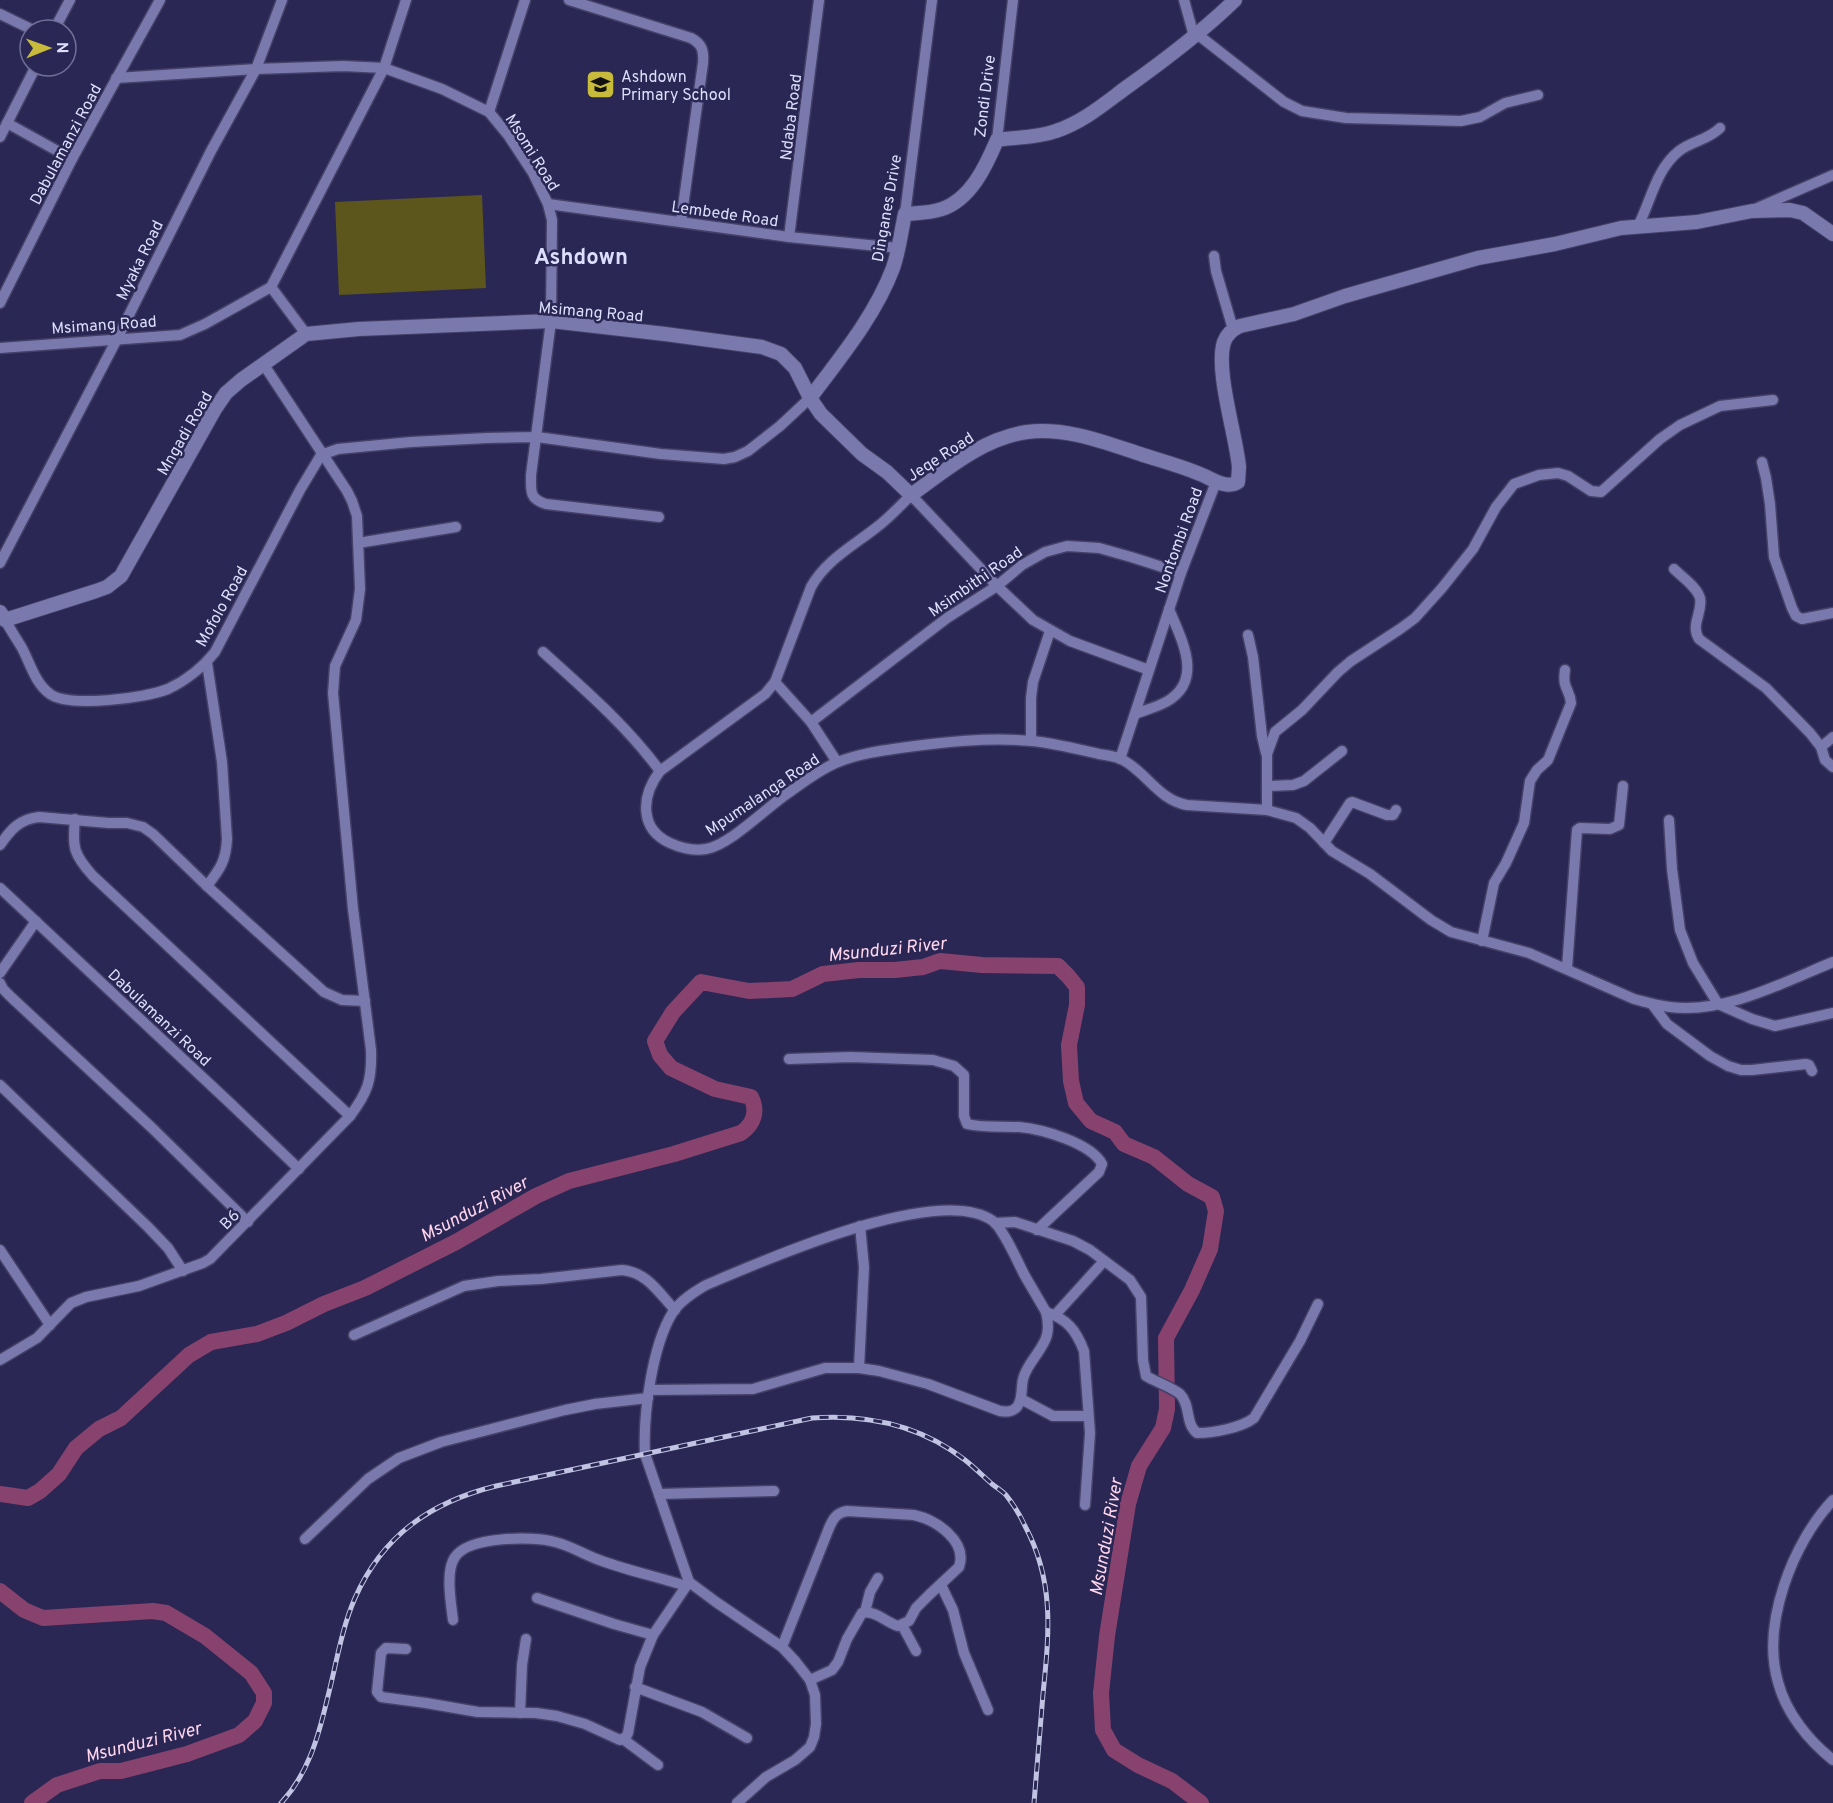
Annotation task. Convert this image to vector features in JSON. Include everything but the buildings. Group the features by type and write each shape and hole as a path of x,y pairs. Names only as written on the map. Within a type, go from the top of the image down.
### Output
{"street":[{"path":"60,18 70,0"},
{"name":"Dabulamanzi Road","path":"0,303 72,159 160,0"},
{"name":"Myaka Road","path":"0,563 117,341 211,151 256,69 282,0"},
{"path":"306,334 271,287 384,68 406,0"},
{"path":"489,112 525,0"},
{"path":"569,0 692,38 702,48 703,63 681,221"},
{"name":"Ndaba Road","path":"789,237 819,0"},
{"name":"Dinganes Drive","path":"810,398 849,346 874,305 889,277 898,248 905,214 932,0"},
{"name":"Zondi Drive","path":"905,214 941,210 961,199 977,178 997,140 1013,0"},
{"path":"1184,0 1196,35 1290,106 1302,111 1330,117 1461,121 1480,117 1505,103 1538,94"},
{"path":"997,140 1046,134 1073,124 1149,72 1196,35 1235,0"},
{"path":"0,14 18,23"},
{"name":"Msomi Road","path":"116,78 256,69 343,66 384,68 442,89 489,112 508,135 533,173 548,204 552,220 551,321 532,494 537,502 659,517"},
{"path":"0,136 30,78"},
{"path":"7,123 72,159"},
{"path":"1638,226 1660,174 1670,159 1684,147 1707,138 1720,128"},
{"path":"1752,211 1833,175"},
{"name":"Lembede Road","path":"548,204 789,237 898,248"},
{"path":"1216,482 1234,485 1239,478 1238,458 1222,364 1225,341 1233,329 1244,324 1301,312 1346,296 1478,258 1555,244 1621,228 1697,222 1752,211 1776,209 1797,211 1815,220 1833,234"},
{"path":"1214,256 1216,271 1233,329"},
{"name":"Msimang Road","path":"0,348 180,335 205,324 271,287"},
{"name":"Msimang Road","path":"306,334 360,329 551,321 665,334 774,350 795,368 810,398 837,430 911,495"},
{"name":"Mngadi Road","path":"2,616 96,591 107,587 121,576 215,408 226,393 306,334"},
{"name":"B6","path":"0,1360 37,1338 71,1303 139,1286 210,1259 350,1116 367,1090 371,1050 353,909 333,693 334,666 356,620 358,609 360,589 357,516 352,501 264,364"},
{"path":"321,455 338,449 411,442 537,437 699,458 735,457 761,442 810,398"},
{"path":"1267,754 1275,732 1302,710 1331,677 1351,661 1405,626 1430,602 1473,549 1496,507 1514,484 1539,475 1558,473 1591,491 1601,492 1650,447 1680,425 1720,406 1773,400"},
{"name":"Jeqe Road","path":"775,682 811,587 819,574 831,562 879,526 911,495 983,447 1015,435 1038,431 1064,433 1100,441 1191,471 1216,482"},
{"name":"Mofolo Road","path":"2,616 22,648 37,680 55,698 72,701 105,700 144,696 170,688 207,663 215,652 308,475 321,455"},
{"path":"1761,462 1770,504 1774,557 1792,608 1796,616 1802,619 1833,613"},
{"name":"Nontombi Road","path":"1120,759 1181,573 1216,482"},
{"path":"911,495 997,586 1033,620 1070,641 1149,670"},
{"path":"358,543 456,527"},
{"name":"Msimbithi Road","path":"811,722 947,618 1035,558 1056,548 1087,546 1116,552 1181,573"},
{"path":"1674,569 1700,598 1695,629 1699,639 1762,684 1821,747 1824,758 1833,767"},
{"name":"Nontombi Road","path":"1135,714 1167,701 1178,692 1186,679 1188,657 1169,609"},
{"path":"1031,741 1033,682 1050,631"},
{"path":"1248,635 1254,657 1262,736 1267,754 1267,810"},
{"path":"543,652 620,722 642,746 660,771 755,702 775,682 811,722 837,762"},
{"path":"207,663 222,762 227,838 223,865 207,886"},
{"path":"1482,941 1492,888 1524,823 1530,781 1537,770 1548,760 1571,703 1564,683 1565,670"},
{"path":"1821,747 1833,737"},
{"name":"Mpumalanga Road","path":"660,771 648,797 646,809 650,828 665,841 678,847 707,849 734,834 813,776 837,762 869,753 933,743 1031,741 1120,759"},
{"path":"1267,786 1293,785 1304,781 1342,751"},
{"path":"1120,759 1175,802 1187,805 1267,810 1296,818 1310,828 1332,851 1370,874 1440,926 1461,936 1523,951 1567,968 1634,999 1678,1008 1718,1004 1744,998 1833,962"},
{"path":"1567,968 1577,830 1580,828 1610,829 1619,825 1623,786"},
{"path":"1324,843 1350,803 1357,802 1387,815 1393,815 1396,810"},
{"path":"0,845 14,826 29,818 127,823 143,827 324,992 342,1000 365,1001"},
{"path":"75,819 74,850 77,858 93,876 350,1116"},
{"path":"1669,820 1672,869 1680,930 1693,963 1718,1004 1769,1025 1782,1026 1833,1013"},
{"name":"Dabulamanzi Road","path":"0,888 298,1169"},
{"path":"0,973 36,921"},
{"path":"0,983 8,994 248,1221"},
{"path":"1652,1004 1667,1024 1710,1056 1728,1066 1741,1070 1752,1070 1806,1064 1812,1071"},
{"path":"789,1059 866,1057 938,1061 957,1068 964,1075 964,1121 967,1124 1028,1128 1069,1140 1091,1152 1101,1161 1103,1166 1101,1170 1037,1230"},
{"path":"0,1085 148,1227 168,1248 183,1271"},
{"path":"688,1584 645,1454 644,1438 648,1394 665,1327 675,1310 695,1291 706,1285 807,1244 860,1226 897,1217 943,1211 975,1213 995,1223 1015,1222 1073,1241 1090,1250 1130,1280 1141,1297 1143,1360 1146,1376 1179,1394 1186,1404 1191,1427 1197,1432 1229,1428 1247,1423 1254,1418 1287,1363 1318,1304"},
{"path":"995,1223 1050,1313 1063,1319 1071,1327 1084,1351 1090,1433 1085,1505"},
{"path":"859,1368 864,1267 860,1226"},
{"path":"0,1250 50,1326"},
{"path":"305,1539 368,1479 399,1458 441,1442 536,1417 648,1394 753,1389 825,1368 859,1368 928,1384 1000,1411 1013,1410 1022,1400 1023,1377 1046,1338 1050,1313 1104,1261"},
{"path":"354,1335 450,1290 464,1286 622,1270 632,1270 643,1276 675,1310"},
{"path":"1022,1400 1053,1416 1088,1416"},
{"path":"659,1494 774,1491"},
{"path":"1833,1500 1809,1531 1788,1576 1777,1611 1774,1645 1776,1676 1781,1691 1803,1730 1833,1760"},
{"path":"782,1647 832,1520 839,1513 847,1511 914,1515 924,1517 944,1529 956,1544 960,1562 957,1569 916,1608 909,1620 902,1625 888,1623 877,1614 865,1612"},
{"path":"453,1620 450,1566 454,1558 464,1548 497,1540 525,1538 556,1542 602,1561 688,1584 716,1602 782,1647 810,1680 817,1708 814,1737 810,1747 795,1760 766,1777 737,1803"},
{"path":"810,1680 832,1670 838,1662 856,1621 865,1612 870,1592 878,1578"},
{"path":"622,1739 628,1733 640,1667 653,1635 688,1584"},
{"path":"941,1585 953,1610 964,1653 988,1710"},
{"path":"537,1598 653,1635"},
{"path":"902,1625 916,1651"},
{"path":"520,1713 522,1665 526,1639"},
{"path":"406,1649 383,1649 378,1692 381,1697 426,1702 478,1712 558,1716 585,1724 615,1739 622,1739 658,1765"},
{"path":"635,1687 702,1712 747,1738"}],"shaded area":[{"path":"482,195 486,288 339,295 335,202"}],"waterway":[{"name":"Msunduzi River","path":"0,1494 28,1498 40,1491 59,1474 76,1448 99,1429 121,1418 189,1355 211,1342 257,1334 365,1288 456,1242 536,1196 569,1181 674,1154 741,1133 754,1117 751,1097 715,1089 671,1068 660,1055 655,1041 673,1012 701,982 749,991 792,989 823,974 923,967 940,961 982,965 1058,966 1077,987 1077,1005 1069,1045 1071,1081 1076,1103 1091,1121 1115,1132 1124,1144 1154,1157 1188,1184 1212,1197 1216,1211 1210,1249 1192,1290 1166,1338 1167,1409 1163,1428 1139,1466 1128,1504 1107,1636 1101,1693 1103,1730 1114,1750 1138,1765 1172,1781 1201,1803"},
{"name":"Msunduzi River","path":"0,1591 24,1610 43,1618 153,1611 166,1613 205,1636 251,1673 264,1693 264,1703 255,1721 239,1735 187,1754 121,1771 100,1771 57,1785 32,1803"}],"railway":[{"path":"281,1803 305,1768 316,1742 342,1635 355,1598 366,1576 380,1556 412,1524 450,1501 496,1486 812,1418 833,1417 892,1424 930,1438 965,1460 1004,1494 1021,1518 1035,1547 1048,1608 1047,1650 1034,1803"}],"place":[{"name":"Ashdown Primary School","path":"600,85"}],"district":[{"name":"Ashdown","path":"581,256"}]}
